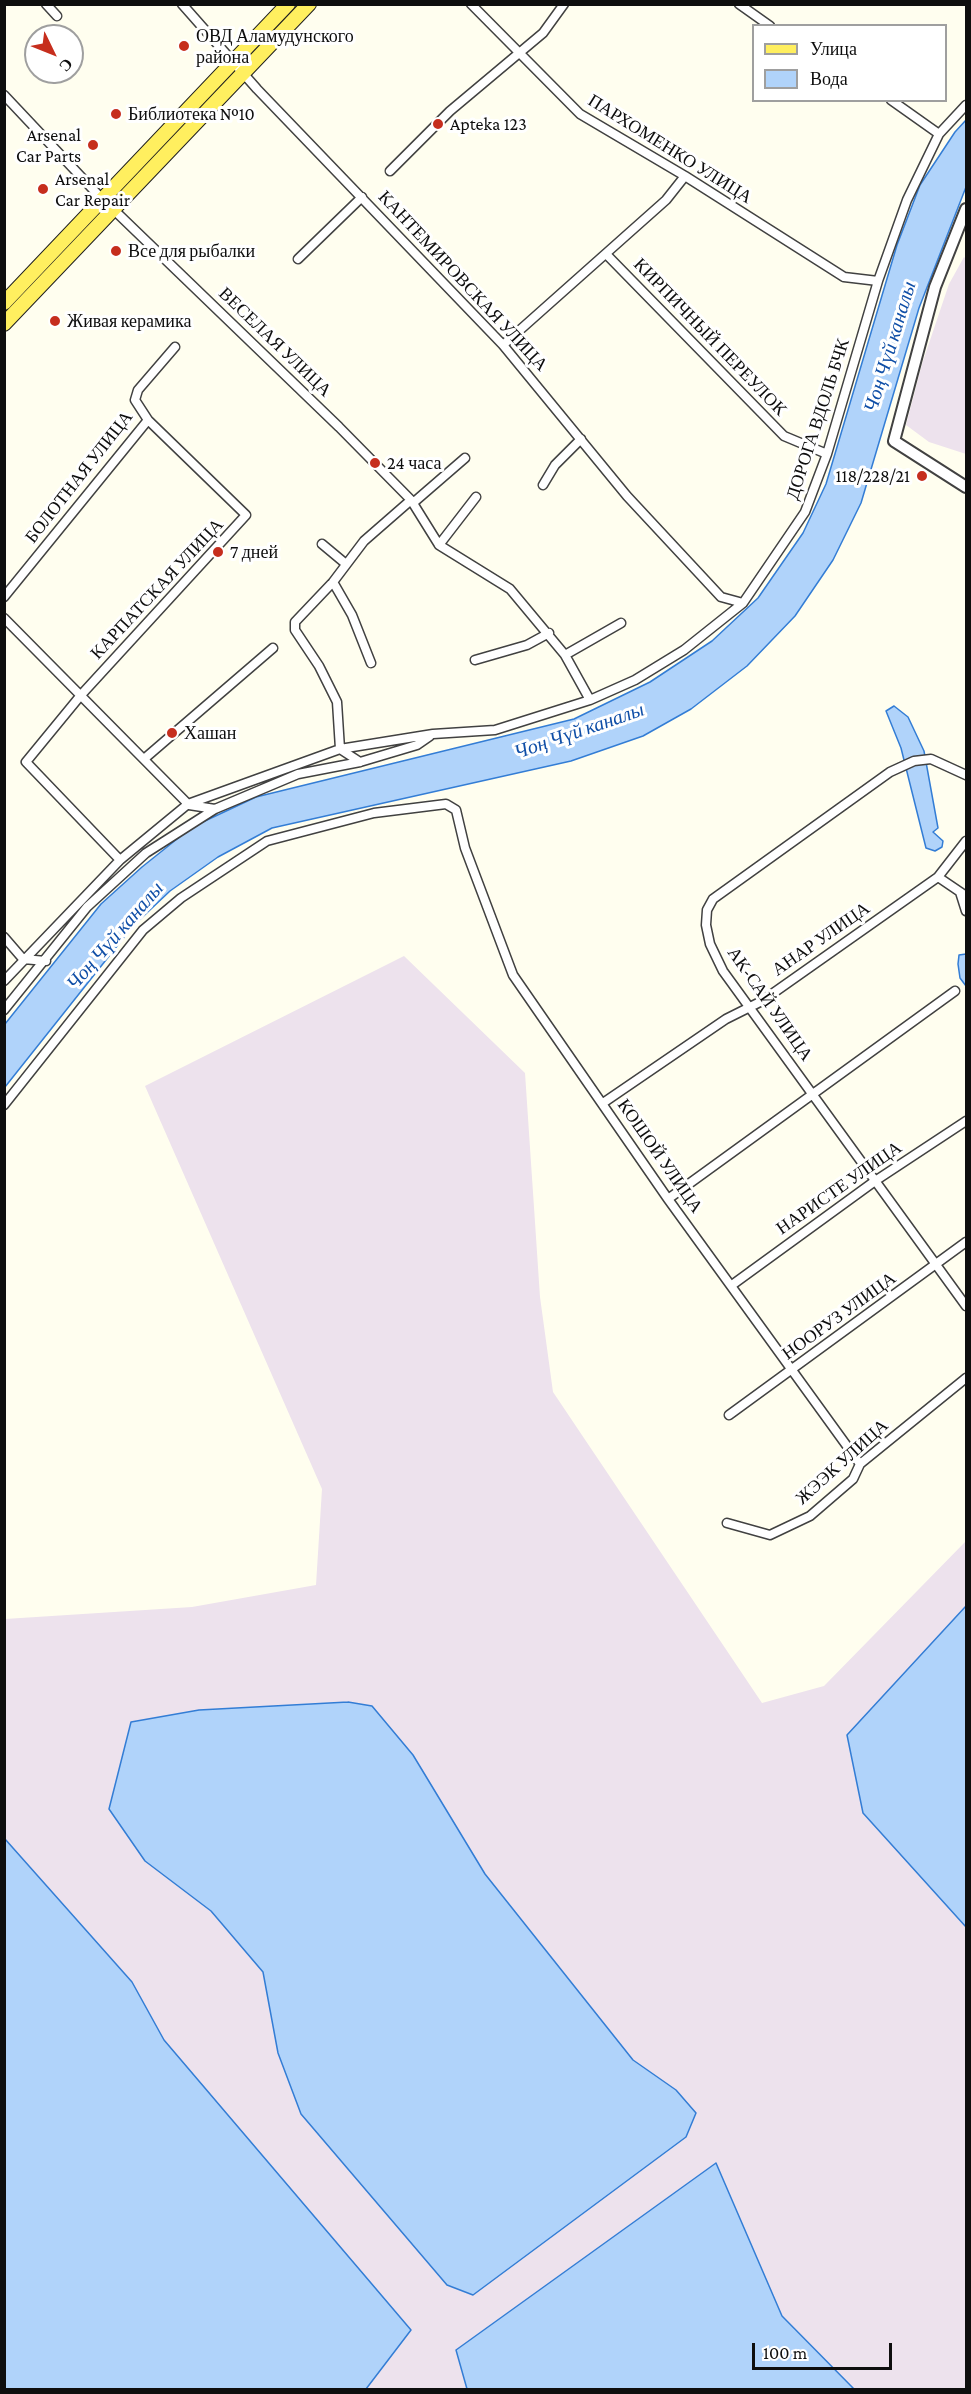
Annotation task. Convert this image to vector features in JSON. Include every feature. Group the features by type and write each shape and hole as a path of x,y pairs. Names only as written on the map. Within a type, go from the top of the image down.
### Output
{"main road":[{"path":"4,303 288,4"},
{"path":"4,324 309,4"}],"street":[{"path":"46,4 57,16"},
{"name":"КАНТЕМИРОВСКАЯ УЛИЦА","path":"182,4 243,74 503,345 627,496 721,597 743,603"},
{"name":"ПАРХОМЕНКО УЛИЦА","path":"471,4 580,114 685,176 844,277 878,281"},
{"path":"390,171 450,111 543,33 564,4"},
{"path":"738,4 767,24"},
{"path":"4,95 103,200"},
{"path":"894,102 939,134"},
{"name":"ДОРОГА ВДОЛЬ БЧК","path":"4,981 120,860 188,804 340,749 433,734 495,730 590,700 635,680 684,650 743,603 805,512 827,454 878,281 906,200 939,134 966,105"},
{"path":"503,345 666,200 685,176"},
{"path":"298,259 362,197"},
{"path":"966,209 935,287 894,441 966,487"},
{"name":"ВЕСЕЛАЯ УЛИЦА","path":"114,210 331,418 412,502 439,545 510,589 565,655 590,700"},
{"name":"КИРПИЧНЫЙ ПЕРЕУЛОК","path":"606,254 784,436 827,454"},
{"name":"БОЛОТНАЯ УЛИЦА","path":"4,597 148,420 135,400 138,390 175,347"},
{"name":"КАРПАТСКАЯ УЛИЦА","path":"120,860 26,762 81,695 246,515 148,420"},
{"path":"543,485 555,465 581,439"},
{"path":"360,762 340,749 337,702 319,666 295,630 295,622 333,582 364,541 465,458"},
{"path":"439,545 476,497"},
{"path":"322,544 346,564"},
{"path":"333,582 351,615 371,663"},
{"path":"4,618 188,804 215,809"},
{"path":"565,655 621,623"},
{"path":"475,660 527,645 549,633"},
{"path":"144,759 273,648"},
{"path":"4,1010 46,961 87,907 138,861 215,809 298,774 360,762 417,745 433,734"},
{"name":"АК-САЙ УЛИЦА","path":"966,775 931,759 914,761 890,772 712,899 707,918 710,944 723,972 814,1094 966,1306"},
{"name":"КОШОЙ УЛИЦА","path":"4,1106 142,930 181,898 267,841 374,813 446,804 456,810 465,848 513,975 668,1199 860,1464"},
{"name":"АНАР УЛИЦА","path":"603,1103 726,1019 762,1001 938,877 966,842"},
{"path":"938,877 963,893 966,911"},
{"path":"4,937 23,959 46,961"},
{"path":"668,1199 955,991"},
{"name":"НАРИСТЕ УЛИЦА","path":"732,1285 875,1181 966,1121"},
{"name":"НООРУЗ УЛИЦА","path":"729,1415 966,1242"},
{"name":"ЖЭЭК УЛИЦА","path":"727,1523 770,1535 810,1516 853,1479 860,1464 966,1378"}],"shaded area":[{"path":"964,257 966,259 966,454 929,442 906,425 922,364 949,284"},
{"path":"404,956 525,1073 540,1297 553,1392 762,1703 824,1686 966,1541 966,2389 5,2390 5,1619 192,1607 316,1585 322,1489 145,1086"}],"water":[{"name":"Чоң Чүй каналы","path":"966,120 966,187 919,308 861,503 833,560 795,616 747,666 691,709 643,736 571,761 272,828 218,857 170,891 133,926 5,1087 5,1024 101,904 192,827 256,797 574,719 650,682 712,641 758,598 803,533 826,484 897,245 920,185 955,132"},
{"path":"894,706 908,717 924,751 938,828 933,832 943,841 942,847 935,851 926,848 901,748 886,711"},
{"path":"966,954 966,986 960,978 958,964 959,955"},
{"path":"966,1606 966,1927 863,1813 847,1735"},
{"path":"348,1702 372,1706 413,1755 485,1874 633,2060 676,2090 696,2113 686,2137 473,2295 447,2285 301,2114 278,2053 263,1972 211,1911 145,1861 109,1809 131,1722 199,1710"},
{"path":"5,1839 132,1982 164,2040 411,2330 366,2389 5,2389"},
{"path":"716,2163 782,2316 854,2389 467,2389 456,2350"}],"place":[{"name":"ОВД Аламудунского района","path":"184,46"},
{"name":"Библиотека №10","path":"116,114"},
{"name":"Apteka 123","path":"438,124"},
{"name":"Arsenal Car Parts","path":"93,145"},
{"name":"Arsenal Car Repair","path":"43,189"},
{"name":"Все для рыбалки","path":"116,251"},
{"name":"Живая керамика","path":"55,321"},
{"name":"24 часа","path":"375,463"},
{"name":"118/228/21","path":"922,476"},
{"name":"7 дней","path":"218,552"},
{"name":"Хашан","path":"172,733"}]}
